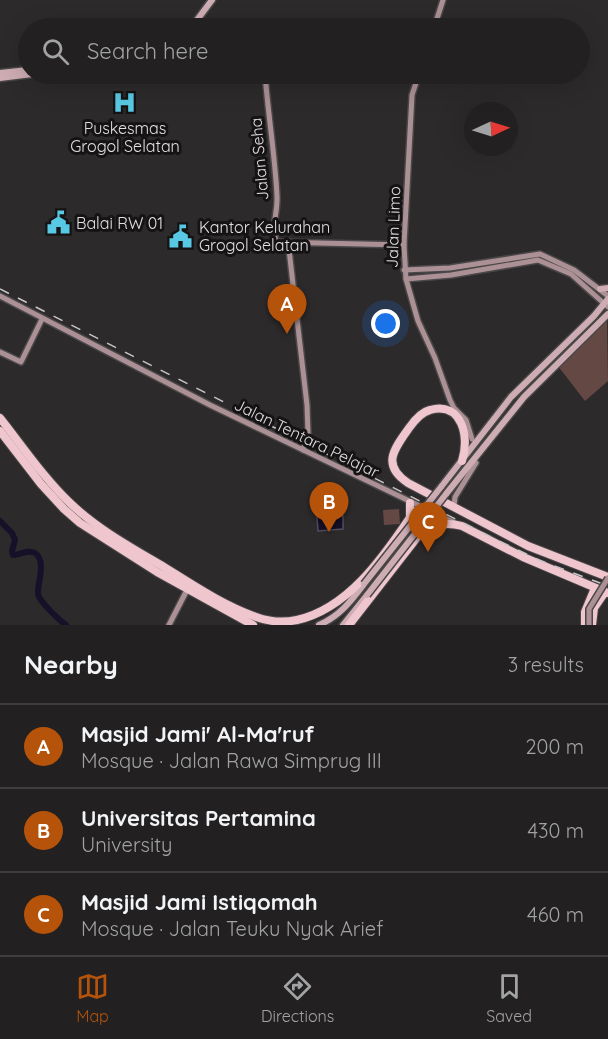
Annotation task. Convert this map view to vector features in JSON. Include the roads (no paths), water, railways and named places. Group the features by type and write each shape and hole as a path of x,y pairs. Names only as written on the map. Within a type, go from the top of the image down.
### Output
{"highway":[{"path":"462,460 466,441 465,430 451,413 442,409 434,409 423,413 395,447 392,462 399,477 528,546 608,577"},
{"path":"0,418 47,480 82,514 254,621"},
{"path":"0,431 41,484 71,515 104,539 187,590 254,621 284,622 310,616 331,606 347,595 409,519 419,511 426,515 428,519 422,531 350,625"},
{"path":"409,519 410,503"},
{"path":"422,531 438,524 462,526"},
{"name":"Jalan Tentara Pelajar","path":"462,526 515,554 606,592"},
{"path":"589,625 584,613 595,588"},
{"path":"589,625 594,608 606,592"}],"main road":[{"path":"199,18 212,0"},
{"path":"204,18 216,0"},
{"path":"0,76 18,72"},
{"path":"0,76 18,75"},
{"path":"600,290 608,288"},
{"path":"319,625 336,617 345,608 518,390 589,322 607,301"},
{"path":"343,625 525,396 608,314"},
{"path":"254,621 272,625"}],"street":[{"path":"437,18 443,0"},
{"name":"Jalan Seha","path":"266,84 278,205 273,226 276,242 288,241"},
{"name":"Jalan Limo","path":"415,84 412,95 404,270 418,321 435,358 450,400 454,408 466,420 472,439"},
{"path":"303,450 308,433 307,405 288,241 404,245"},
{"path":"404,270 450,268 540,254 574,270 600,290 607,301"},
{"path":"406,279 451,275 538,260 571,274 607,301"},
{"name":"Jalan Tentara Pelajar","path":"0,296 215,408 462,526"},
{"path":"1,352 22,361 42,319"},
{"path":"454,506 455,497 476,463"},
{"path":"589,625 589,609 608,577"},
{"path":"169,625 187,590"}],"waterway":[{"path":"0,521 12,533 15,540 13,555 30,552 39,557 41,567 39,597 66,625"}],"railway":[{"path":"0,289 497,540 539,560 608,586"}],"place":[{"name":"Puskesmas Grogol Selatan","path":"125,103"},
{"name":"Balai RW 01","path":"58,223"},
{"name":"Kantor Kelurahan Grogol Selatan","path":"181,236"},
{"name":"Masjid Jami' Al-Ma'ruf","path":"287,334"},
{"name":"Universitas Pertamina","path":"329,532"},
{"name":"Masjid Jami Istiqomah","path":"428,552"}]}
